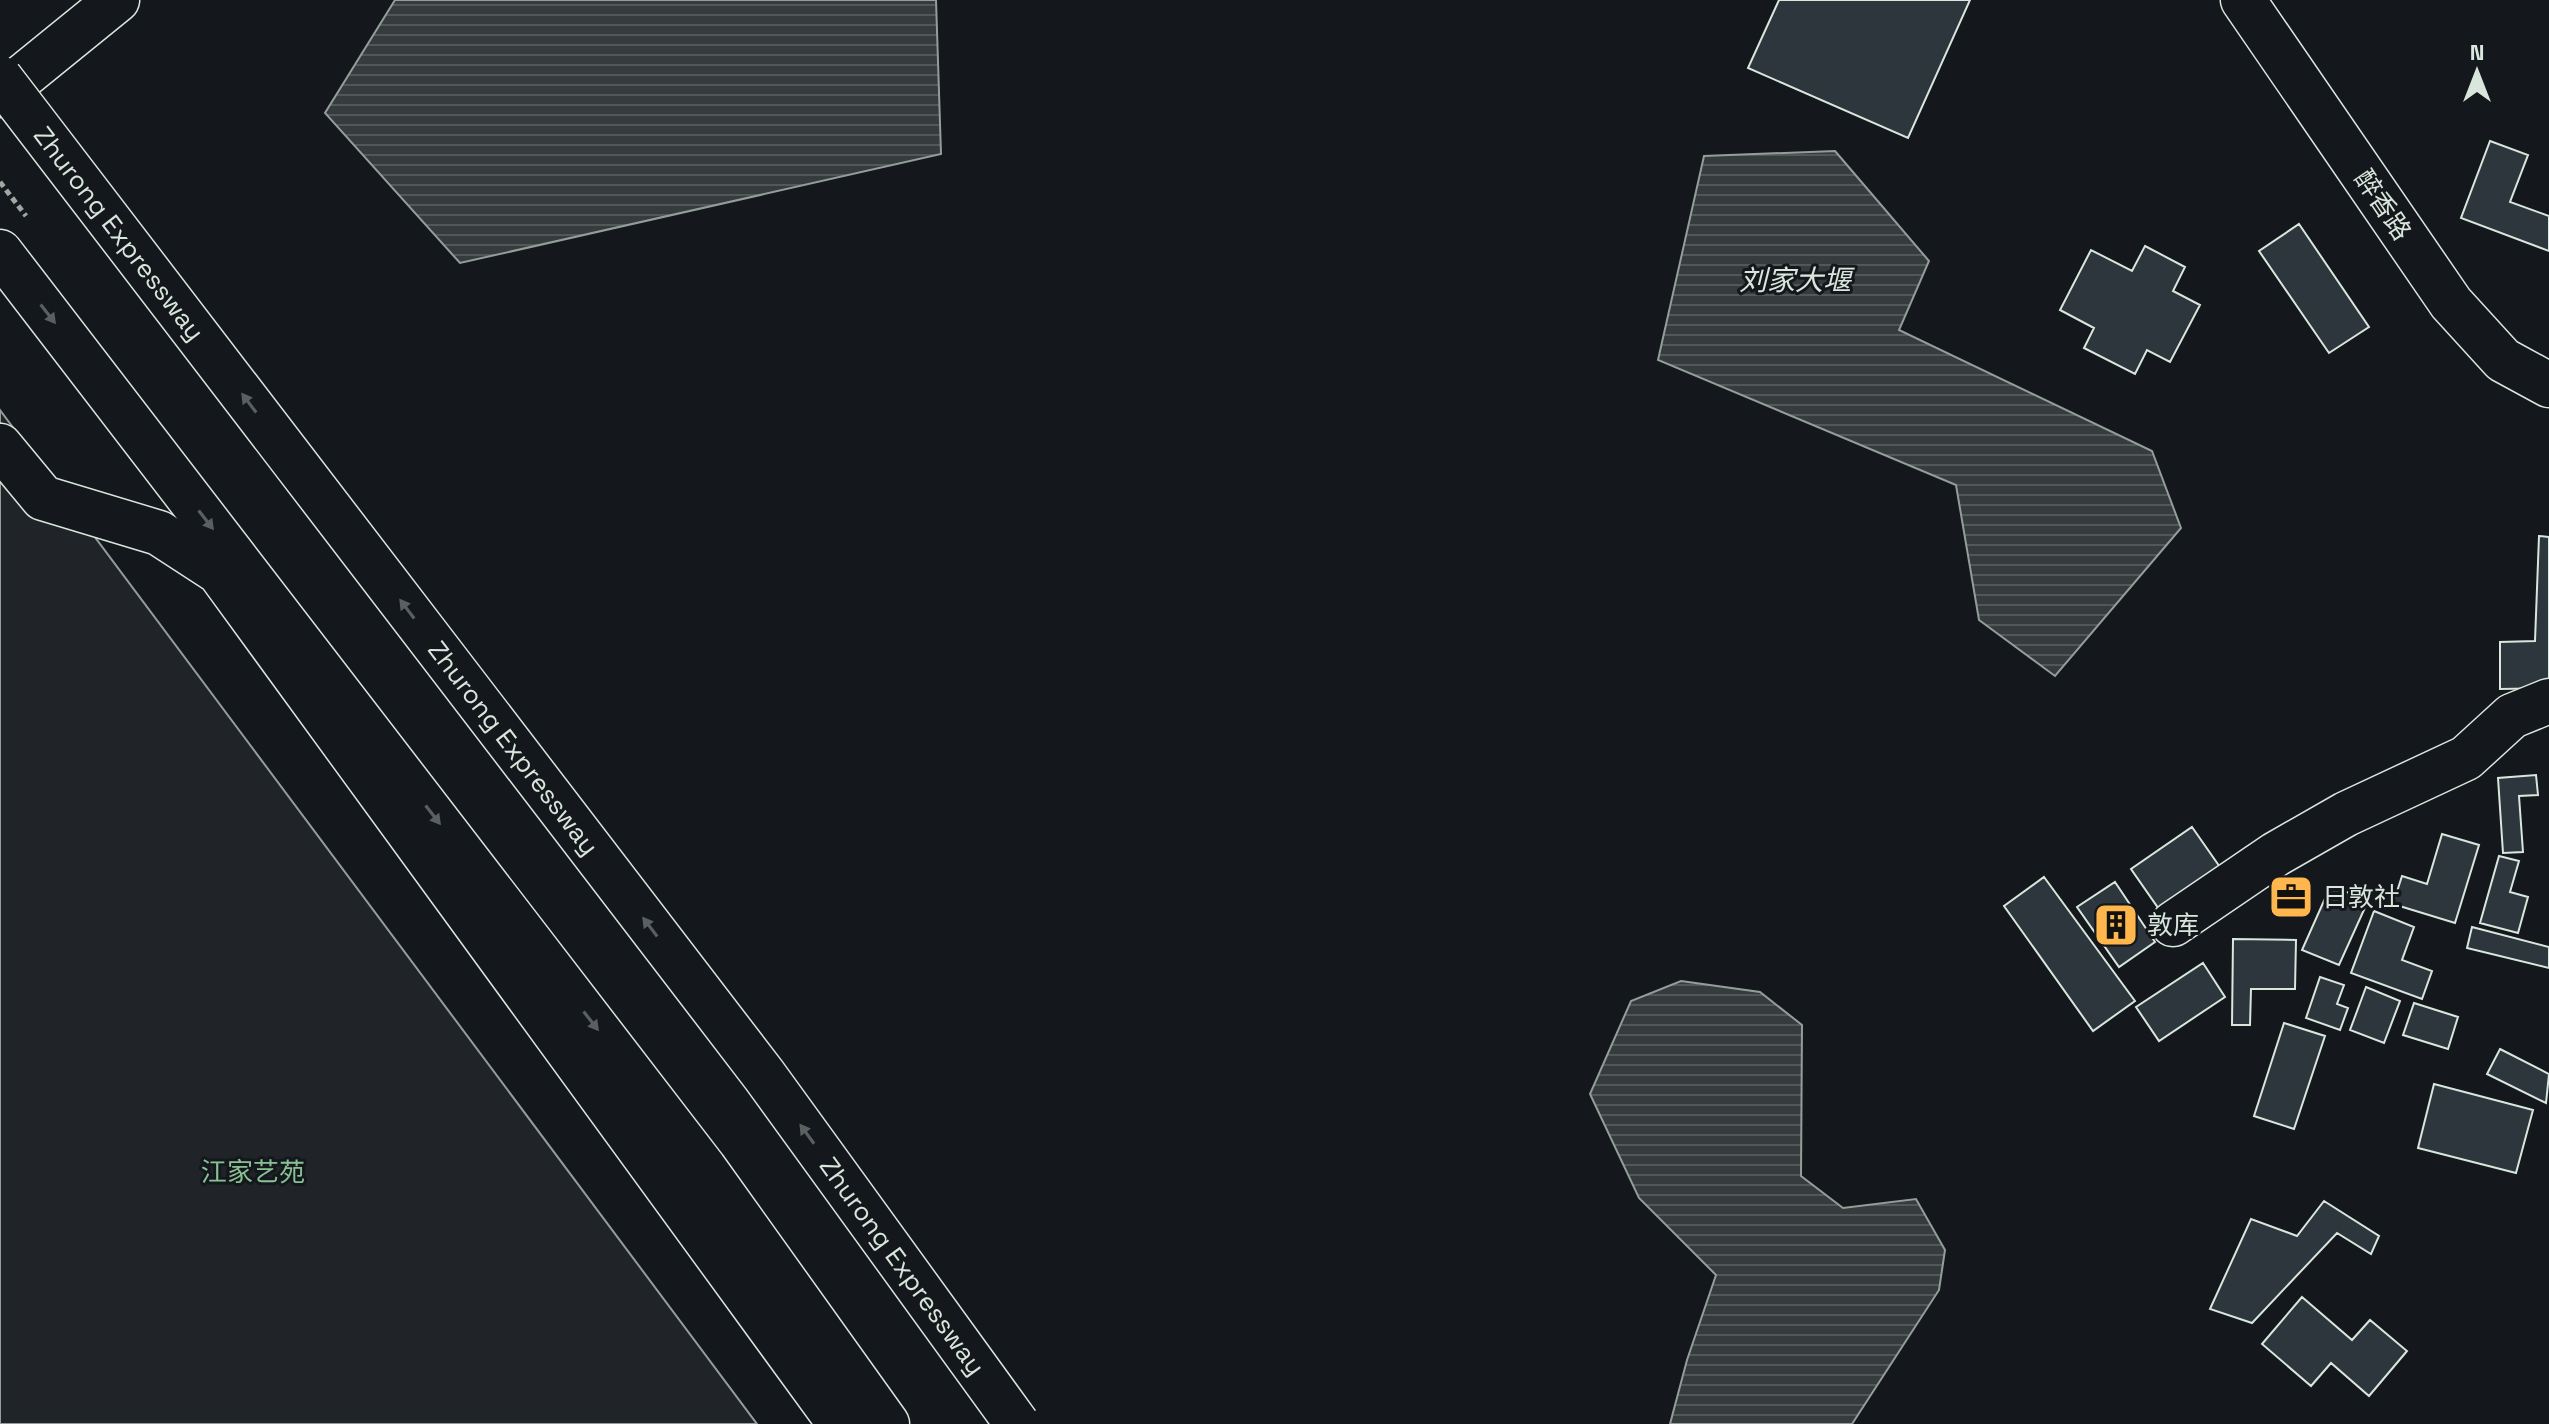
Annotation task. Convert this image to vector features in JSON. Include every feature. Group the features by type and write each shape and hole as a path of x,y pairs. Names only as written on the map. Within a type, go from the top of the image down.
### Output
{"main road":[{"path":"0,95 117,0"},
{"name":"醉香路","path":"2243,0 2451,303 2503,360 2549,385"},
{"name":"Zhurong Expressway","path":"0,78 764,1075 1017,1424"},
{"path":"0,252 704,1168 887,1424"},
{"path":"0,446 43,498 159,533 219,572 840,1424"},
{"path":"2173,924 2276,854 2346,814 2466,758 2512,716 2549,701"}],"green space":[{"name":"江家艺苑","path":"0,410 757,1424 0,1424"}],"water":[{"path":"395,0 936,0 941,154 460,263 325,113"},
{"name":"刘家大堰","path":"1835,151 1929,261 1899,330 2152,451 2181,528 2055,676 1979,620 1956,485 1658,360 1704,156"},
{"path":"1681,981 1760,992 1802,1025 1801,1176 1843,1208 1916,1199 1945,1250 1939,1290 1852,1424 1670,1424 1687,1360 1716,1275 1639,1198 1590,1094 1631,1001"}],"building":[{"path":"1779,0 1970,0 1908,138 1748,68"},
{"path":"2490,141 2528,155 2510,202 2549,216 2549,251 2461,218"},
{"path":"2299,224 2369,327 2329,353 2259,251"},
{"path":"2145,246 2185,267 2173,291 2200,305 2170,362 2147,350 2135,374 2084,348 2094,328 2060,310 2091,250 2132,271"},
{"path":"2539,536 2549,537 2549,688 2500,689 2500,642 2535,641"},
{"path":"2536,775 2538,795 2519,796 2523,852 2503,853 2498,778"},
{"path":"2192,827 2222,870 2161,912 2131,869"},
{"path":"2442,834 2479,845 2455,923 2393,904 2402,876 2427,884"},
{"path":"2499,856 2519,861 2510,892 2528,897 2518,933 2480,923"},
{"path":"2044,877 2135,1001 2093,1031 2004,906"},
{"name":"敦库","path":"2115,882 2155,942 2119,967 2077,907"},
{"path":"2331,885 2368,901 2339,965 2302,950"},
{"path":"2374,911 2414,927 2402,960 2432,971 2422,999 2351,973"},
{"path":"2472,927 2549,947 2549,968 2467,948"},
{"path":"2233,939 2296,940 2295,989 2251,989 2250,1025 2232,1025"},
{"path":"2203,963 2225,997 2159,1041 2136,1007"},
{"path":"2320,977 2344,985 2337,1004 2348,1008 2340,1030 2306,1018"},
{"path":"2366,987 2400,1001 2384,1043 2350,1030"},
{"path":"2414,1003 2458,1017 2448,1049 2403,1035"},
{"path":"2284,1023 2325,1036 2294,1129 2254,1116"},
{"path":"2500,1049 2549,1074 2546,1103 2487,1074"},
{"path":"2434,1084 2533,1110 2516,1173 2418,1148"},
{"path":"2324,1201 2379,1236 2371,1254 2337,1233 2252,1323 2210,1309 2251,1219 2297,1236"},
{"path":"2302,1297 2352,1340 2370,1320 2407,1351 2369,1396 2331,1363 2311,1386 2262,1344"}],"place":[{"name":"日敦社","path":"2291,897"},
{"name":"敦库","path":"2116,925"}]}
